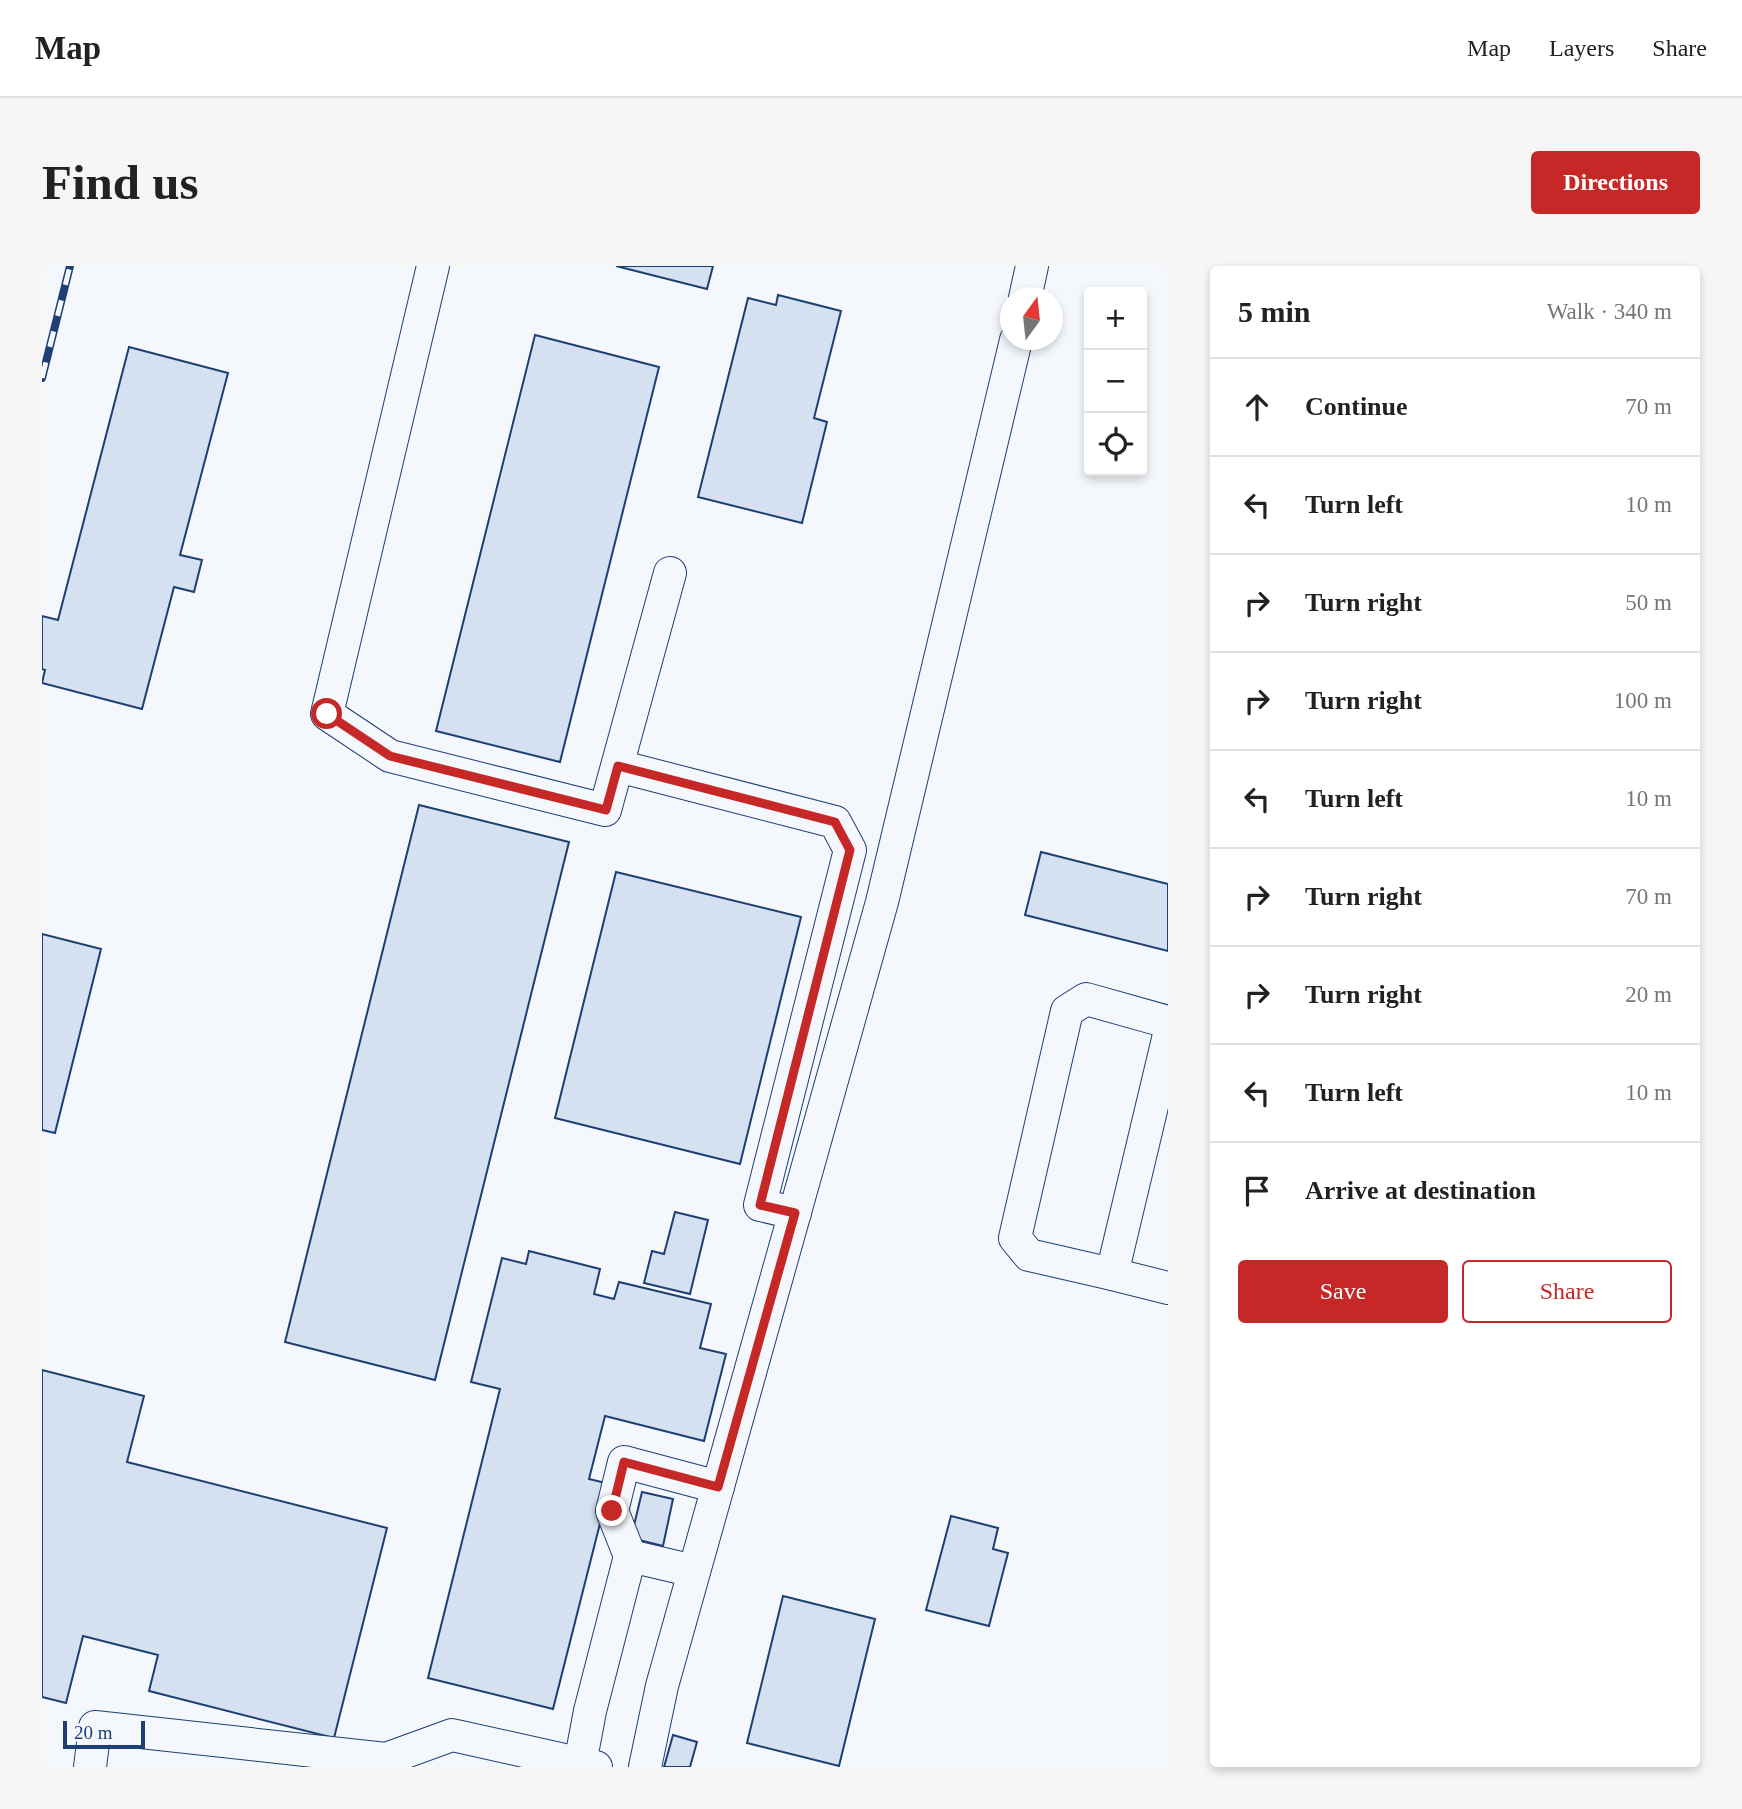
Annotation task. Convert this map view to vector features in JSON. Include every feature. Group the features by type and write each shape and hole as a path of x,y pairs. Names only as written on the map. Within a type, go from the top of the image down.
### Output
{"lane":[{"path":"433,266 327,714 390,756 606,810 670,573"},
{"path":"1027,287 1032,266"},
{"path":"645,1767 662,1686 882,902 1014,350"},
{"path":"618,766 835,822 850,850 760,1205 795,1213"},
{"path":"1168,1022 1086,999 1068,1011 1015,1238 1029,1255 1168,1288"},
{"path":"1112,1274 1168,1039"},
{"path":"90,1767 95,1727 386,1759 452,1735 588,1765 590,1712 630,1556 612,1511 624,1462 718,1487"},
{"path":"630,1556 694,1571"}],"building":[{"path":"616,266 713,266 707,289"},
{"path":"778,295 841,311 814,418 827,422 802,523 698,497 748,298 776,305"},
{"path":"535,335 659,367 560,762 436,731"},
{"path":"129,347 228,373 180,555 202,560 194,592 174,587 142,709 42,683 45,670 42,669 42,616 58,620"},
{"path":"419,805 569,842 435,1380 285,1342"},
{"path":"1041,852 1168,884 1168,951 1025,915"},
{"path":"616,872 801,917 740,1164 555,1118"},
{"path":"42,934 101,949 55,1133 42,1130"},
{"path":"675,1212 708,1220 690,1294 644,1283 652,1251 664,1254"},
{"path":"529,1251 600,1269 594,1294 614,1299 619,1282 711,1304 700,1348 726,1354 704,1441 605,1416 589,1479 610,1484 553,1709 428,1678 500,1389 471,1382 502,1258 526,1264"},
{"path":"42,1370 144,1396 127,1462 387,1528 334,1738 149,1691 158,1655 83,1636 66,1703 42,1697"},
{"path":"642,1492 673,1499 663,1546 631,1538"},
{"path":"951,1516 998,1528 993,1549 1008,1553 989,1626 926,1610"},
{"path":"783,1596 875,1619 839,1766 747,1743"},
{"path":"673,1735 697,1742 690,1767 664,1767"}],"railway":[{"path":"42,378 70,266"}],"route":[{"path":"327,714 390,756 606,810 618,766 835,822 850,850 760,1205 795,1213 718,1487 624,1462 612,1511"}]}
